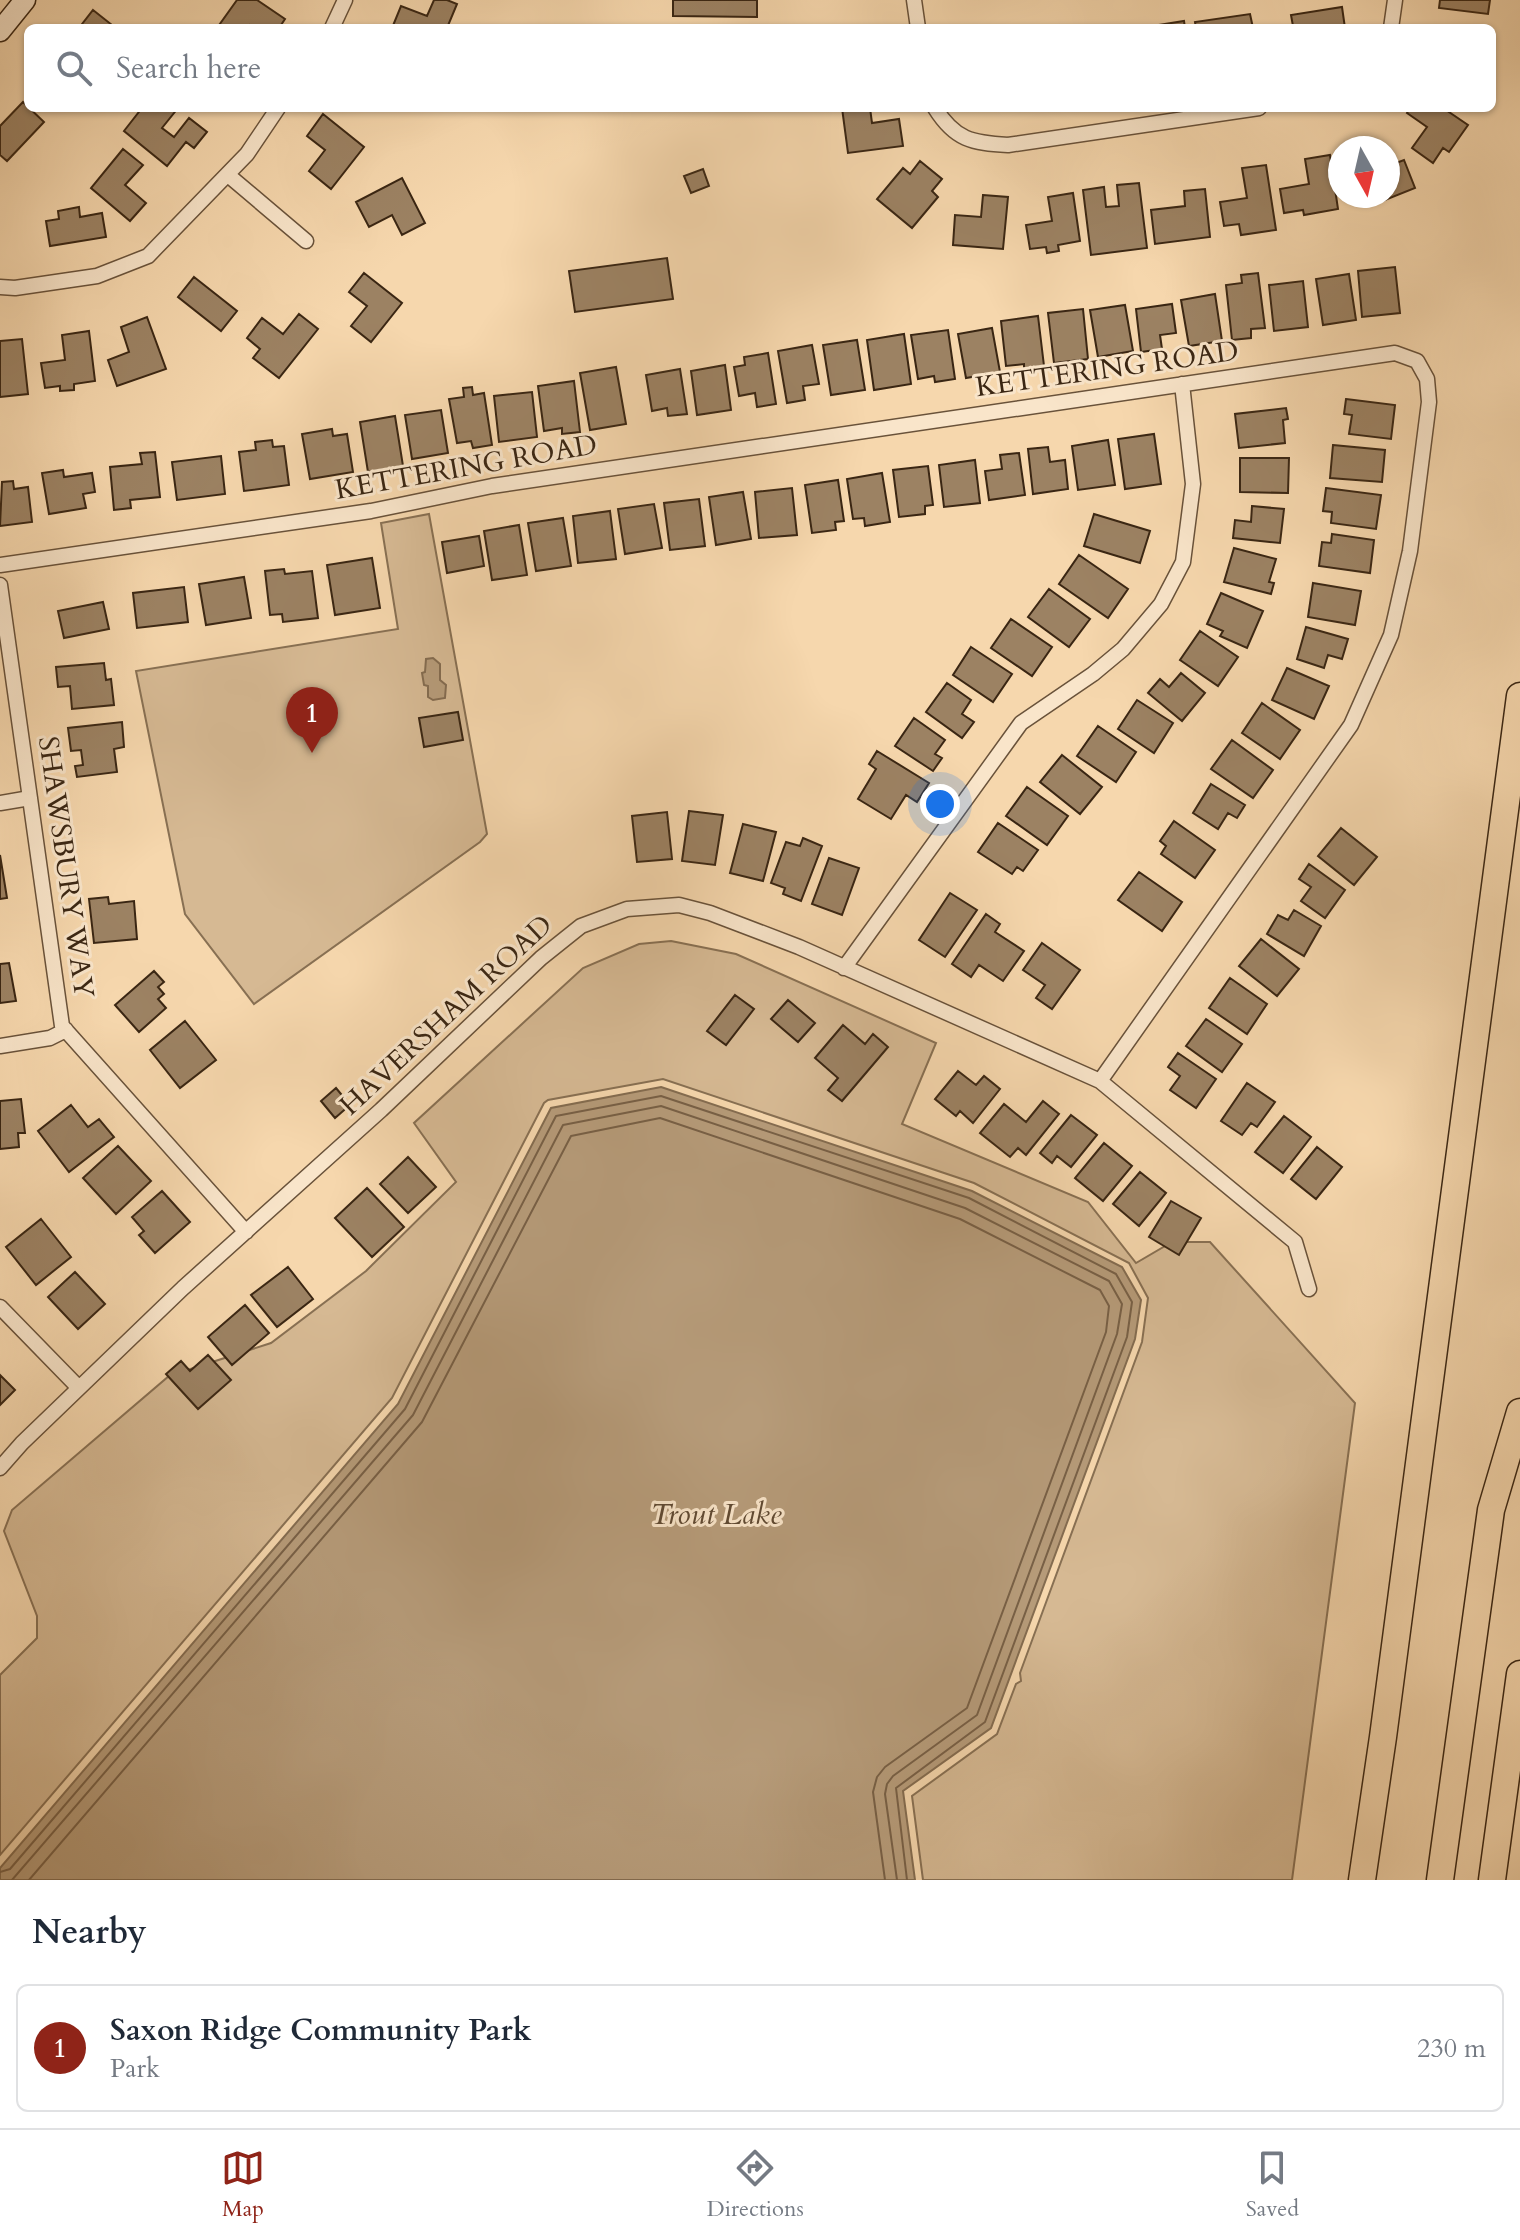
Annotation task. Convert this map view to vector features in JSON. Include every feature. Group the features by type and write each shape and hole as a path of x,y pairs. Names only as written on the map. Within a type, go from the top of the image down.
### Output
{"highway":[{"path":"1362,1880 1520,696"},
{"path":"1440,1880 1491,1510 1520,1412"},
{"path":"1492,1880 1520,1674"}],"street":[{"path":"0,31 25,0"},
{"path":"334,24 345,0"},
{"path":"914,0 917,24"},
{"path":"1392,24 1395,0"},
{"path":"0,287 15,288 97,276 148,256 247,154 275,112"},
{"path":"938,112 960,137 981,143 1008,145 1232,112"},
{"path":"228,175 306,241"},
{"name":"KETTERING ROAD","path":"0,565 371,511 492,486 1395,353 1417,361 1427,379 1429,402 1410,551 1391,635 1351,725 1100,1081"},
{"path":"844,968 1021,723 1093,674 1123,649 1161,604 1183,562 1193,484 1182,384"},
{"name":"SHAWSBURY WAY","path":"0,585 62,1026 246,1232"},
{"path":"0,803 30,798"},
{"name":"HAVERSHAM ROAD","path":"0,1468 79,1388 541,958 581,926 627,909 679,905 710,913 844,968 1100,1081 1295,1242 1309,1289"},
{"path":"0,1046 50,1038 66,1030"},
{"path":"0,1307 79,1388"}],"shaded area":[{"path":"429,514 487,834 254,1004 185,914 136,671 398,629 381,523"},
{"path":"671,941 736,954 936,1043 902,1124 1088,1202 1136,1263 1172,1242 1210,1242 1355,1403 1292,1880 923,1880 912,1796 997,1734 1016,1684 1021,1681 1020,1673 1142,1342 1148,1298 1129,1263 974,1183 663,1079 544,1103 392,1398 0,1855 0,1675 37,1638 37,1616 4,1531 12,1510 169,1376 271,1343 366,1271 456,1182 414,1123 583,968 639,944"}],"water":[{"path":"433,658 440,664 440,680 446,685 445,698 433,700 428,697 428,686 424,685 422,673 425,672 426,659"},
{"name":"Trout Lake","path":"661,1087 972,1191 1122,1267 1141,1300 1135,1339 991,1728 903,1791 915,1880 0,1880 0,1868 398,1404 551,1108"}],"building":[{"path":"237,0 257,0 285,19 282,24 220,24"},
{"path":"434,0 457,4 449,24 394,24 401,6 427,16"},
{"path":"673,0 757,0 757,17 673,16"},
{"path":"1440,0 1490,0 1488,14 1439,8"},
{"path":"1342,7 1344,24 1293,24 1291,15"},
{"path":"93,10 111,24 82,24"},
{"path":"1250,14 1252,24 1195,24"},
{"path":"23,102 24,112 34,112 44,122 7,161 0,155 0,126"},
{"path":"139,112 175,112 162,128 174,137 189,118 207,132 194,148 186,142 167,166 124,131"},
{"path":"843,112 871,112 872,123 899,119 903,146 848,153"},
{"path":"1449,112 1468,125 1449,152 1443,148 1433,163 1412,148 1427,127 1407,113"},
{"path":"323,114 364,147 331,189 309,171 325,150 307,136"},
{"path":"123,149 143,165 125,185 146,203 130,221 91,188"},
{"path":"1328,155 1328,208 1338,209 1304,215 1303,210 1284,213 1280,189 1309,184 1305,159"},
{"path":"1404,160 1415,188 1400,194 1400,162"},
{"path":"920,161 942,179 932,191 938,197 912,228 877,199 903,168 910,174"},
{"path":"1266,165 1276,230 1241,235 1239,224 1224,226 1220,202 1247,198 1242,168"},
{"path":"703,169 709,186 691,193 684,176"},
{"path":"402,178 425,223 402,235 392,215 369,227 356,202"},
{"path":"1139,183 1147,248 1091,255 1083,190 1104,187 1106,207 1119,206 1117,185"},
{"path":"1205,189 1210,237 1155,244 1151,210 1185,206 1184,191"},
{"path":"1073,193 1080,241 1058,245 1059,251 1047,253 1046,247 1030,249 1026,225 1052,221 1048,197"},
{"path":"983,195 1008,197 1003,249 953,245 955,215 981,217"},
{"path":"79,207 80,217 102,213 106,237 50,246 46,221 59,219 58,211"},
{"path":"667,258 673,299 575,312 569,271"},
{"path":"1395,267 1400,313 1362,317 1358,271"},
{"path":"364,273 402,303 371,342 351,326 367,306 349,292"},
{"path":"1258,273 1265,328 1251,329 1251,338 1232,340 1226,285 1242,283 1241,275"},
{"path":"1349,274 1356,320 1323,325 1316,279"},
{"path":"194,277 237,311 221,331 178,297"},
{"path":"1303,281 1308,327 1274,331 1269,285"},
{"path":"1215,294 1222,341 1189,346 1181,300"},
{"path":"1172,304 1176,333 1160,335 1162,349 1141,352 1136,309"},
{"path":"1125,305 1133,351 1098,357 1090,310"},
{"path":"1083,309 1088,359 1054,363 1048,313"},
{"path":"299,314 318,329 279,378 253,358 260,349 247,338 262,318 283,334"},
{"path":"1038,316 1044,366 1024,369 1024,364 1006,366 1001,321"},
{"path":"147,317 166,369 117,386 108,360 129,352 121,327"},
{"path":"992,328 1000,372 966,378 958,334"},
{"path":"948,330 955,379 935,382 934,376 918,379 911,335"},
{"path":"89,331 95,381 74,384 74,390 60,391 60,386 45,388 41,363 65,360 62,335"},
{"path":"904,334 911,384 874,390 867,340"},
{"path":"22,339 28,394 0,397 0,341"},
{"path":"857,340 865,390 831,395 823,345"},
{"path":"812,345 819,384 803,386 805,400 787,403 778,351"},
{"path":"768,353 776,404 757,407 755,393 739,396 734,367 745,365 744,357"},
{"path":"725,365 731,410 697,415 691,371"},
{"path":"616,367 626,424 590,430 580,373"},
{"path":"680,369 687,414 668,416 667,408 652,411 646,375"},
{"path":"574,381 580,432 562,434 562,428 544,431 538,386"},
{"path":"472,387 473,395 484,393 492,445 473,448 471,441 457,443 449,399 464,397 463,388"},
{"path":"532,392 537,437 499,442 494,396"},
{"path":"1346,399 1395,405 1391,439 1349,434 1352,415 1344,414"},
{"path":"1286,408 1288,419 1283,420 1285,443 1239,448 1235,414"},
{"path":"441,410 448,453 412,459 405,415"},
{"path":"395,416 403,466 368,472 360,422"},
{"path":"332,429 333,436 347,434 353,472 310,479 302,434"},
{"path":"1154,434 1161,484 1125,489 1118,439"},
{"path":"272,440 273,447 284,446 289,485 244,491 239,452 256,450 255,442"},
{"path":"1108,440 1115,485 1078,490 1072,446"},
{"path":"1333,445 1385,450 1382,482 1330,478"},
{"path":"1048,447 1050,462 1065,460 1068,489 1033,494 1028,449"},
{"path":"155,452 160,497 130,500 131,508 114,510 110,467 142,464 140,453"},
{"path":"1019,453 1025,495 989,500 985,471 1002,469 1000,455"},
{"path":"221,456 225,494 177,500 172,462"},
{"path":"1240,458 1289,458 1288,493 1240,492"},
{"path":"975,460 980,503 944,507 939,465"},
{"path":"928,466 933,505 925,506 925,514 899,517 893,470"},
{"path":"63,470 64,477 92,473 95,492 83,494 86,508 49,514 42,473"},
{"path":"882,473 890,522 865,526 864,518 853,519 847,479"},
{"path":"838,480 844,521 835,522 836,530 812,533 805,485"},
{"path":"13,481 14,489 28,487 32,522 0,526 2,482"},
{"path":"792,488 797,535 759,538 755,492"},
{"path":"1326,488 1381,495 1376,529 1331,523 1332,512 1323,511"},
{"path":"743,492 751,539 716,545 709,497"},
{"path":"699,499 705,546 670,550 664,503"},
{"path":"654,504 662,548 625,554 618,509"},
{"path":"1252,506 1284,509 1280,543 1233,538 1235,520 1251,522"},
{"path":"610,511 616,559 578,563 573,516"},
{"path":"1094,514 1150,531 1140,563 1084,546"},
{"path":"563,518 571,566 536,571 528,523"},
{"path":"519,525 527,575 492,580 484,531"},
{"path":"1332,534 1374,540 1370,573 1319,566 1322,542 1331,543"},
{"path":"479,536 484,566 447,573 442,542"},
{"path":"1234,548 1276,559 1269,582 1274,583 1271,594 1224,582"},
{"path":"1079,555 1128,589 1108,618 1059,584"},
{"path":"372,558 380,608 335,615 327,565"},
{"path":"284,569 285,574 312,571 318,618 283,622 282,614 270,615 265,571"},
{"path":"244,577 251,618 206,625 199,584"},
{"path":"1313,583 1361,591 1355,625 1308,617"},
{"path":"184,587 188,622 137,628 133,593"},
{"path":"1049,589 1090,619 1069,647 1028,617"},
{"path":"1221,593 1263,611 1247,648 1220,636 1223,631 1207,624"},
{"path":"103,602 109,629 64,638 58,611"},
{"path":"1011,619 1052,647 1032,676 991,648"},
{"path":"1306,627 1348,639 1342,659 1328,655 1324,668 1297,659"},
{"path":"1200,631 1238,657 1218,686 1180,660"},
{"path":"971,647 1012,674 993,702 953,675"},
{"path":"104,663 106,680 111,679 114,705 72,709 70,686 58,687 56,667"},
{"path":"1287,668 1329,686 1314,719 1272,700"},
{"path":"1181,673 1205,693 1182,721 1148,693 1160,679 1169,687"},
{"path":"947,683 971,700 962,714 974,722 962,738 926,712"},
{"path":"1137,700 1173,723 1154,753 1118,729"},
{"path":"1262,703 1300,730 1280,759 1242,733"},
{"path":"458,712 463,740 424,747 419,718"},
{"path":"914,718 945,740 935,754 942,758 933,771 895,746"},
{"path":"122,722 124,747 114,749 117,772 77,777 75,766 83,765 81,750 71,751 68,728"},
{"path":"1098,726 1136,752 1116,782 1077,756"},
{"path":"1232,740 1273,770 1253,798 1211,769"},
{"path":"877,751 929,783 917,802 906,795 891,819 858,799 876,769 869,764"},
{"path":"1062,755 1102,787 1080,814 1040,782"},
{"path":"1211,784 1245,805 1237,818 1228,813 1218,829 1193,813"},
{"path":"1027,787 1068,816 1047,845 1006,816"},
{"path":"689,811 723,815 715,865 682,861"},
{"path":"667,812 672,859 637,862 632,816"},
{"path":"1174,821 1215,850 1195,878 1161,854 1166,846 1160,841"},
{"path":"998,823 1038,850 1023,871 1017,867 1012,874 978,852"},
{"path":"743,824 776,832 763,881 730,873"},
{"path":"1341,828 1377,857 1354,885 1318,856"},
{"path":"803,838 822,846 801,901 783,894 785,888 771,883 786,842 800,846"},
{"path":"0,855 7,898 0,899"},
{"path":"829,858 859,868 842,915 812,904"},
{"path":"1309,864 1345,890 1325,918 1301,901 1311,887 1299,879"},
{"path":"1139,872 1182,902 1162,931 1118,900"},
{"path":"950,893 977,910 945,957 919,940"},
{"path":"108,897 109,904 134,901 137,939 94,943 89,899"},
{"path":"1294,910 1321,926 1304,956 1267,934 1278,915 1288,920"},
{"path":"986,914 1000,924 995,932 1024,951 1003,981 979,965 971,977 952,964"},
{"path":"1261,939 1299,969 1277,996 1239,966"},
{"path":"1042,943 1080,970 1052,1009 1036,998 1045,985 1023,970"},
{"path":"9,963 16,1001 0,1003 0,964"},
{"path":"154,971 164,982 158,987 164,994 158,999 166,1008 139,1032 115,1005"},
{"path":"1230,978 1267,1004 1247,1034 1209,1008"},
{"path":"735,995 754,1009 726,1045 707,1031"},
{"path":"788,1000 815,1023 798,1042 771,1019"},
{"path":"1206,1019 1242,1044 1222,1072 1186,1046"},
{"path":"185,1021 216,1060 180,1088 150,1050"},
{"path":"843,1025 865,1044 873,1034 888,1047 842,1101 828,1090 838,1078 815,1058"},
{"path":"1178,1053 1216,1079 1196,1108 1170,1090 1180,1076 1168,1067"},
{"path":"958,1071 976,1085 984,1076 1000,1089 973,1123 960,1111 956,1116 935,1099"},
{"path":"1247,1083 1275,1102 1257,1127 1251,1123 1242,1135 1221,1121"},
{"path":"336,1088 350,1105 335,1118 321,1101"},
{"path":"21,1099 25,1133 18,1133 19,1147 0,1149 0,1101"},
{"path":"1043,1101 1059,1114 1026,1155 1018,1148 1010,1157 980,1133 1004,1104 1026,1122"},
{"path":"71,1105 88,1127 99,1119 114,1137 69,1172 38,1131"},
{"path":"1071,1115 1097,1135 1071,1167 1057,1156 1052,1163 1040,1153"},
{"path":"1284,1116 1311,1137 1283,1173 1255,1152"},
{"path":"1104,1143 1132,1166 1103,1201 1075,1178"},
{"path":"118,1146 151,1181 116,1214 83,1178"},
{"path":"1317,1147 1342,1167 1316,1199 1291,1179"},
{"path":"408,1157 436,1187 408,1213 380,1184"},
{"path":"1140,1172 1166,1193 1139,1226 1113,1204"},
{"path":"367,1188 404,1227 372,1257 335,1218"},
{"path":"162,1191 190,1222 155,1253 139,1235 144,1231 132,1217"},
{"path":"1171,1201 1201,1218 1179,1255 1149,1237"},
{"path":"41,1219 71,1257 36,1285 6,1247"},
{"path":"288,1267 313,1299 277,1327 251,1295"},
{"path":"75,1272 105,1304 78,1329 48,1297"},
{"path":"245,1305 269,1333 232,1365 208,1337"},
{"path":"208,1355 231,1380 198,1409 166,1374 181,1361 190,1371"},
{"path":"0,1375 15,1390 0,1405"}],"place":[{"name":"Saxon Ridge Community Park","path":"312,753"}]}
